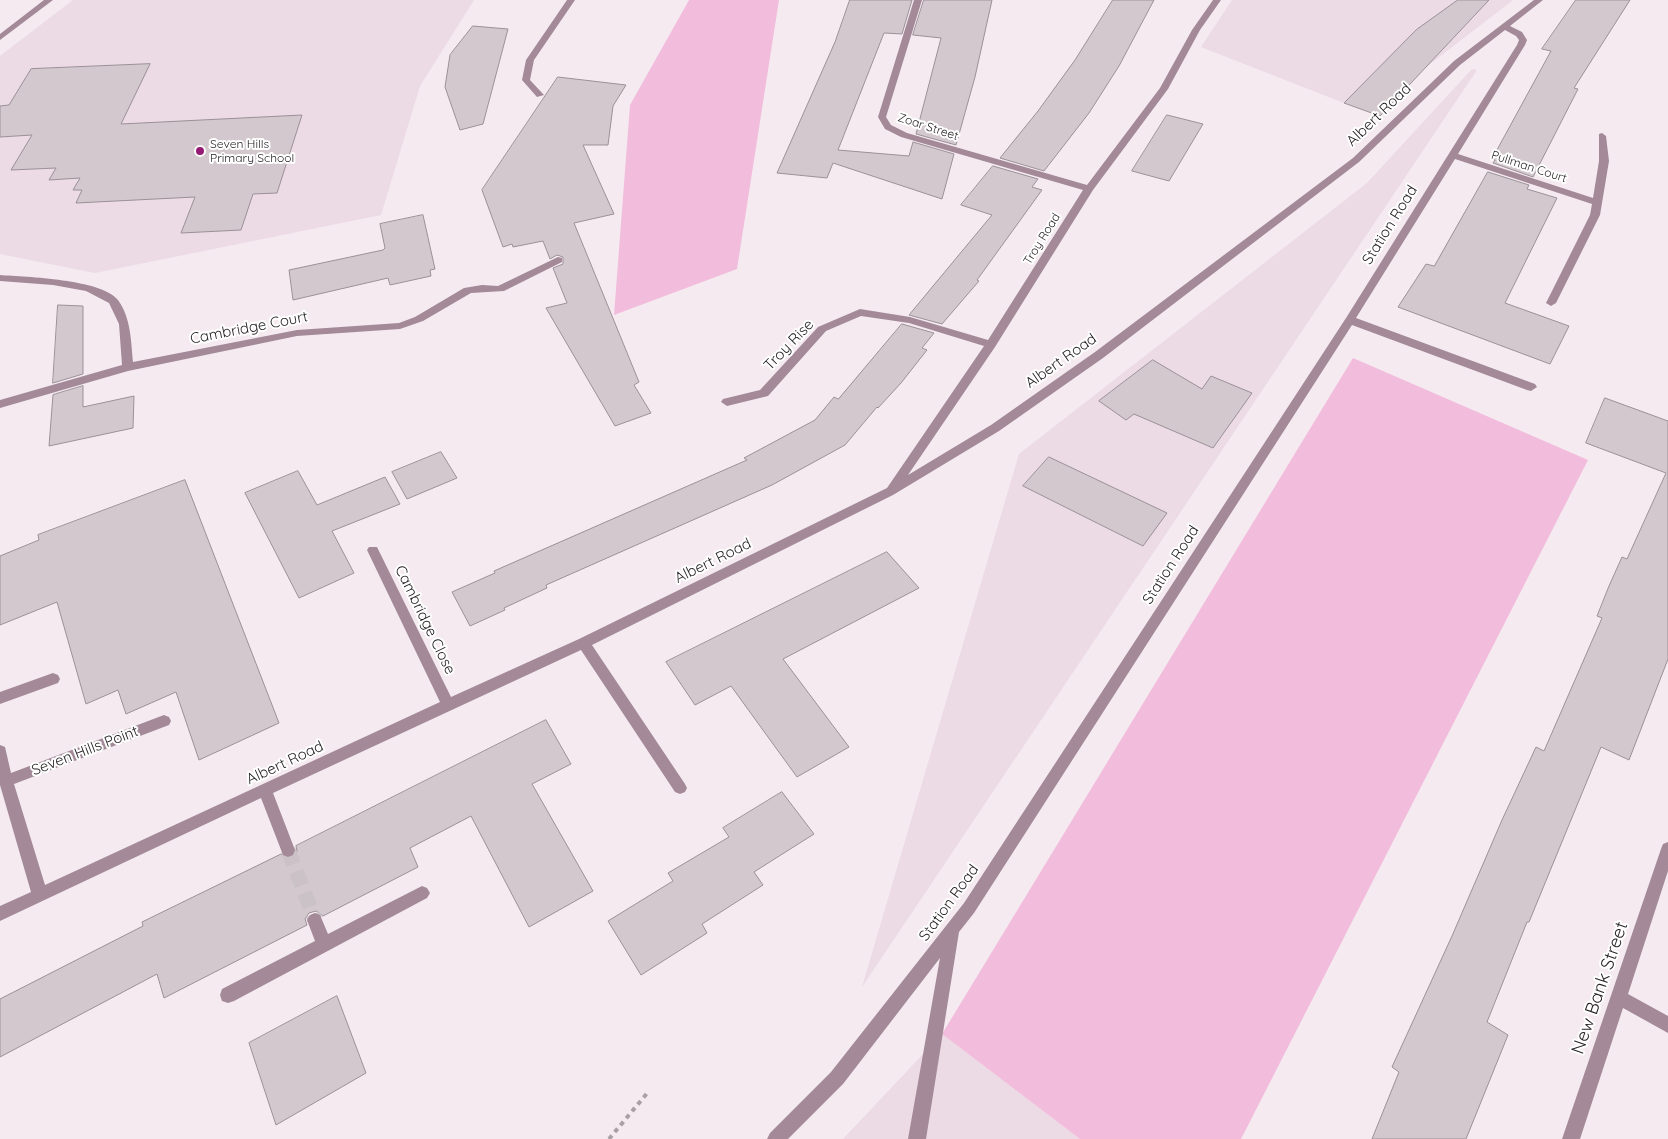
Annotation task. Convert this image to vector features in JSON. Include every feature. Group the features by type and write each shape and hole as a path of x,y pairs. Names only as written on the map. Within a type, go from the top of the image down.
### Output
{"street":[{"path":"0,38 49,0"},
{"path":"540,95 526,80 530,60 571,0"},
{"name":"Zoar Street","path":"918,0 882,117 888,127 904,135 1089,189"},
{"name":"Troy Road","path":"889,492 991,344 1089,189 1164,89 1196,30 1217,0"},
{"path":"1505,27 1538,0"},
{"name":"Station Road","path":"776,1139 837,1078 974,899 1350,320 1521,45 1522,37 1505,27"},
{"name":"Albert Road","path":"0,914 448,704 584,643 889,492 995,428 1099,355 1356,160 1457,63 1505,27"},
{"path":"1552,303 1595,215 1604,161 1602,136"},
{"name":"Pullman Court","path":"1453,155 1598,202"},
{"name":"Cambridge Court","path":"0,404 128,367 297,333 400,326 419,319 468,290 482,288 500,289 558,260"},
{"path":"0,278 53,282 89,288 113,301 124,324 128,367"},
{"name":"Troy Rise","path":"727,402 764,393 822,329 860,312 910,320 991,344"},
{"path":"1350,320 1531,387"},
{"name":"Cambridge Close","path":"373,550 448,704"},
{"path":"584,643 680,788"},
{"path":"0,698 53,679"},
{"name":"Seven Hills Point","path":"6,781 164,721"},
{"path":"0,751 6,781 40,895"},
{"path":"264,791 288,850"},
{"name":"New Bank Street","path":"1571,1139 1668,849"},
{"path":"228,995 422,893"},
{"path":"315,920 324,944"},
{"path":"917,1139 953,928"},
{"path":"1618,997 1668,1025"}],"path":[{"path":"609,1139 649,1091"}],"shaded area":[{"name":"Seven Hills Primary School","path":"73,0 474,0 420,86 381,215 95,273 0,254 0,56"},
{"path":"689,0 779,0 737,269 614,315 630,105"},
{"path":"1232,0 1513,0 1425,68 1344,103 1201,47"},
{"path":"1472,69 1477,70 862,987 1019,454 1367,183"},
{"path":"1353,358 1588,460 1241,1139 1080,1139 942,1034"},
{"path":"942,1034 1080,1139 843,1139"}],"building":[{"path":"850,0 912,0 902,34 884,33 838,150 909,156 913,142 954,154 942,199 833,163 827,178 777,173 835,42"},
{"path":"924,0 992,0 975,77 956,145 916,134 941,38 913,35"},
{"path":"1113,0 1154,0 1119,66 1089,113 1044,171 1000,158 1038,111 1075,60"},
{"path":"1458,0 1489,0 1380,116 1344,103 1416,30"},
{"path":"1576,0 1630,0 1574,88 1578,89 1533,177 1493,163 1495,160 1492,159 1551,51 1542,49"},
{"path":"473,26 508,29 483,124 460,130 445,87 450,55"},
{"path":"150,64 121,124 302,115 277,193 253,194 241,230 181,233 195,197 76,203 82,190 73,190 80,178 49,180 56,168 11,170 32,135 0,137 0,106 9,105 31,69"},
{"path":"558,77 626,85 613,106 608,145 583,145 614,214 574,223 639,382 634,385 651,413 615,426 546,308 567,303 553,268 563,264 563,257 557,255 550,259 543,241 513,247 512,244 503,247 482,190"},
{"path":"1167,115 1203,124 1169,181 1132,171"},
{"path":"993,166 1038,179 1032,187 1042,190 977,280 979,281 942,324 909,315 992,215 961,205"},
{"path":"1488,172 1529,185 1527,189 1557,198 1505,303 1569,326 1550,364 1398,307 1426,264 1434,266"},
{"path":"423,215 435,269 430,270 431,276 390,285 388,278 293,300 289,270 383,250 385,248 380,224"},
{"path":"58,305 83,306 83,374 53,383"},
{"path":"902,324 934,333 922,348 927,350 901,383 877,407 845,445 772,485 546,585 547,588 470,626 452,592 495,573 494,571 747,460 744,458 815,420 834,397 838,399"},
{"path":"1153,360 1202,389 1211,376 1252,393 1213,448 1134,414 1126,420 1099,401"},
{"path":"83,386 83,407 134,396 133,428 49,446 53,395"},
{"path":"1605,398 1668,421 1668,659 1629,760 1601,747 1529,922 1527,922 1487,1022 1508,1035 1466,1139 1372,1139 1399,1072 1392,1067 1536,747 1544,751 1602,618 1597,616 1609,586 1622,557 1627,559 1666,473 1586,443"},
{"path":"441,452 457,478 407,499 392,472"},
{"path":"1049,457 1167,513 1143,546 1023,486"},
{"path":"298,471 317,505 385,477 400,504 332,531 354,573 299,598 245,493"},
{"path":"185,480 279,723 199,760 176,692 126,714 118,690 86,704 57,602 0,625 0,556 39,540 38,535"},
{"path":"887,552 919,588 783,659 849,747 797,777 731,686 695,705 666,662"},
{"path":"546,720 571,764 532,784 593,891 529,927 471,816 410,848 418,867 323,916 316,911 309,913 305,919 307,925 164,998 157,974 0,1057 0,999 143,926 142,922 281,854 287,859 294,857 297,851 296,846"},
{"path":"782,792 814,834 754,872 763,885 702,924 707,933 641,975 608,921 673,881 668,873 729,837 723,828"},
{"path":"337,996 366,1073 276,1125 249,1043"}],"tunnel":[{"path":"288,850 315,920"}],"place":[{"name":"Seven Hills Primary School","path":"200,151"}]}
